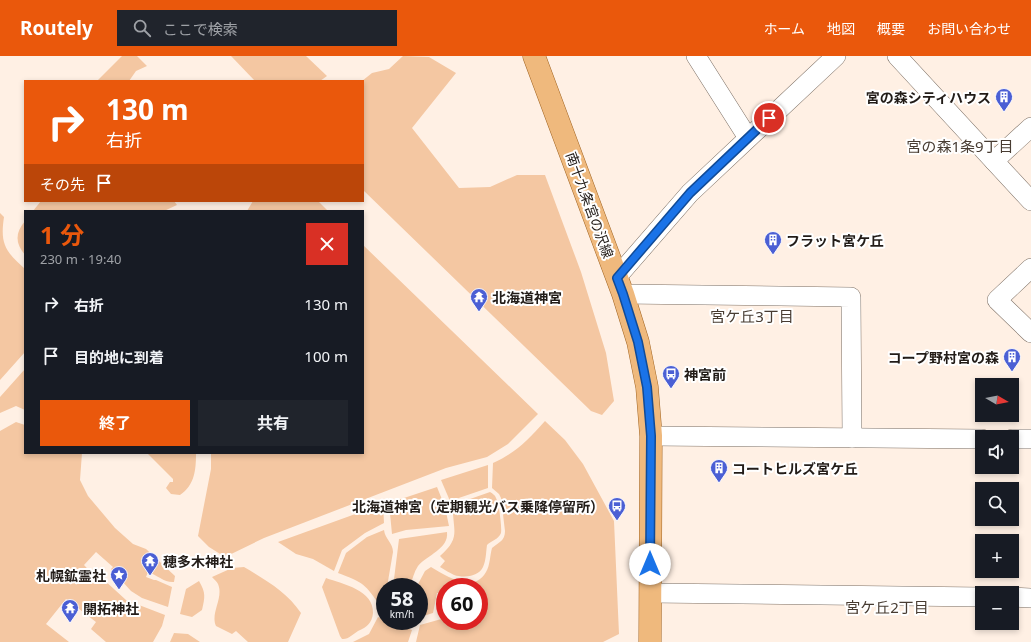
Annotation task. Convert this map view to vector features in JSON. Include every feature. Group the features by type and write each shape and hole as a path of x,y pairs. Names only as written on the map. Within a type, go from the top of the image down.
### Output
{"main road":[{"name":"南十九条宮の沢線","path":"534,56 620,286 638,342 647,387 651,436 650,642"}],"street":[{"path":"696,56 748,138"},
{"path":"897,56 1031,201"},
{"path":"620,286 690,193 834,57"},
{"path":"994,161 1031,127"},
{"path":"1031,268 998,300 1031,333"},
{"path":"620,286 851,297 852,438"},
{"path":"651,436 975,439"},
{"path":"1019,439 1031,439"},
{"path":"650,593 975,597"},
{"path":"1019,598 1031,598"}],"shaded area":[{"path":"122,56 137,56 147,66 136,71 130,80 98,80"},
{"path":"231,56 306,56 327,76 321,80 254,80"},
{"path":"403,56 429,57 456,73 412,128 459,188 490,187 517,175 545,175 581,272 606,353 614,401 602,415 591,411 364,191 363,80 372,73 389,69"},
{"path":"40,202 175,202 177,205 166,210 34,210"},
{"path":"252,202 319,202 327,210 248,210"},
{"path":"0,213 4,217 3,234 6,246 13,257 24,268 24,353 0,380"},
{"path":"24,222 24,254 18,242 18,234"},
{"path":"364,246 538,414 508,444 487,457 446,468 264,538 225,557 209,547 198,536 211,469 211,454 364,454"},
{"path":"24,370 24,410 16,406 0,413 0,397"},
{"path":"545,421 565,440 583,464 614,521 619,634 603,642 416,642 419,630 428,630 428,623 436,621 436,630 488,630 488,578 481,578 487,570 492,548 503,539 505,534 501,498 492,488 493,463 522,445"},
{"path":"16,422 24,425 24,454 82,454 80,480 88,496 115,528 133,544 146,549 175,576 174,582 164,580 148,572 146,577 172,587 168,607 142,598 131,591 111,569 113,567 96,552 84,565 100,582 103,579 126,600 165,615 162,626 153,642 106,642 91,629 96,622 66,599 46,624 69,642 0,642 0,431"},
{"path":"148,454 196,454 196,465 192,482 180,495 171,494 166,488 170,482 173,482 173,479"},
{"path":"488,465 488,488 450,501 441,480"},
{"path":"437,487 445,507 449,526 406,530 392,534 389,503"},
{"path":"490,492 495,496 497,501 501,533 487,545 485,562 478,573 470,576 454,575 440,567 445,561 440,556 451,544 454,538 453,505"},
{"path":"383,504 384,523 365,533 342,550 334,571 313,559 296,554 278,542"},
{"path":"384,530 393,549 389,578 376,578 376,600 361,584 338,573 346,553 367,537"},
{"path":"447,532 445,543 418,566 413,578 394,578 399,539"},
{"path":"244,567 283,593 301,613 288,642 248,642 236,631 232,634 216,626 215,616 219,589 218,583 212,577 232,568"},
{"path":"431,567 451,578 436,578 436,598 433,613 428,615 428,578 421,578 425,571"},
{"path":"326,578 349,586 363,593 372,605 372,619 364,628 346,639 342,639 340,636 322,587"},
{"path":"199,581 204,595 202,610 192,617 180,614 186,589"},
{"path":"376,621 376,630 412,630 408,642 353,642 369,634"},
{"path":"174,633 188,634 200,642 170,642"}],"place":[{"name":"宮の森シティハウス","path":"1004,112"},
{"name":"フラット宮ケ丘","path":"773,255"},
{"name":"北海道神宮","path":"479,312"},
{"name":"コープ野村宮の森","path":"1012,372"},
{"name":"神宮前","path":"671,389"},
{"name":"コートヒルズ宮ケ丘","path":"719,483"},
{"name":"北海道神宮（定期観光バス乗降停留所）","path":"617,521"},
{"name":"穂多木神社","path":"150,576"},
{"name":"札幌鉱霊社","path":"119,590"},
{"name":"開拓神社","path":"70,623"}],"district":[{"name":"宮の森1条9丁目","path":"960,146"},
{"name":"宮ケ丘3丁目","path":"752,316"},
{"name":"宮ケ丘2丁目","path":"887,607"}],"route":[{"path":"650,564 651,436 647,387 638,342 617,278 690,193 769,118"}]}
